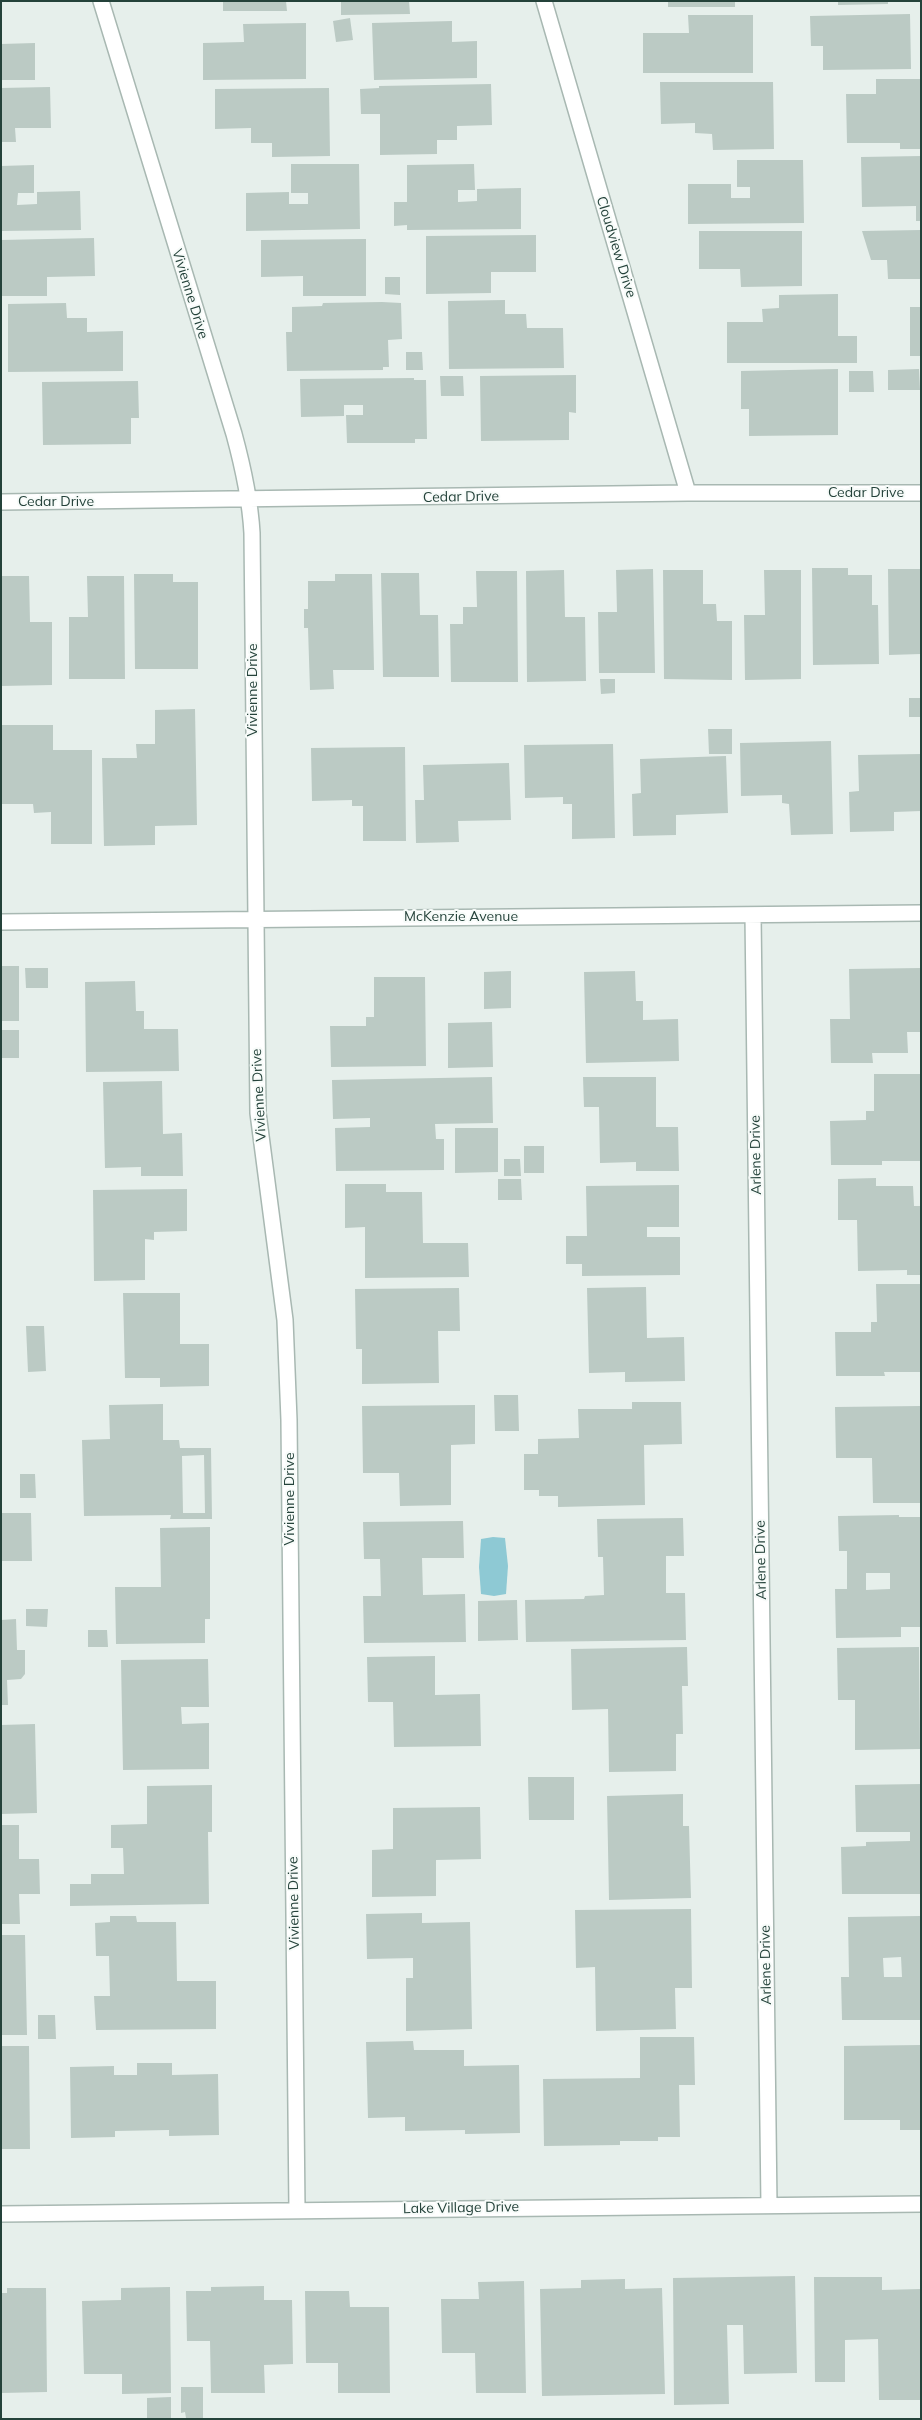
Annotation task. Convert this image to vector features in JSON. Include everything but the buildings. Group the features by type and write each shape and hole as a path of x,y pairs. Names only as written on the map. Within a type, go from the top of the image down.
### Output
{"street":[{"name":"Vivienne Drive","path":"101,1 234,434 250,501 252,533 258,1113 285,1320 288,1401 297,2210"},
{"name":"Cloudview Drive","path":"544,1 688,493"},
{"name":"Cedar Drive","path":"1,502 250,501 688,493 921,493"},
{"name":"McKenzie Avenue","path":"1,922 256,918 921,913"},
{"name":"Arlene Drive","path":"753,915 769,2205"},
{"name":"Lake Village Drive","path":"1,2214 921,2204"}],"water":[{"path":"505,1538 508,1566 506,1594 494,1596 481,1594 479,1567 481,1539"}]}
